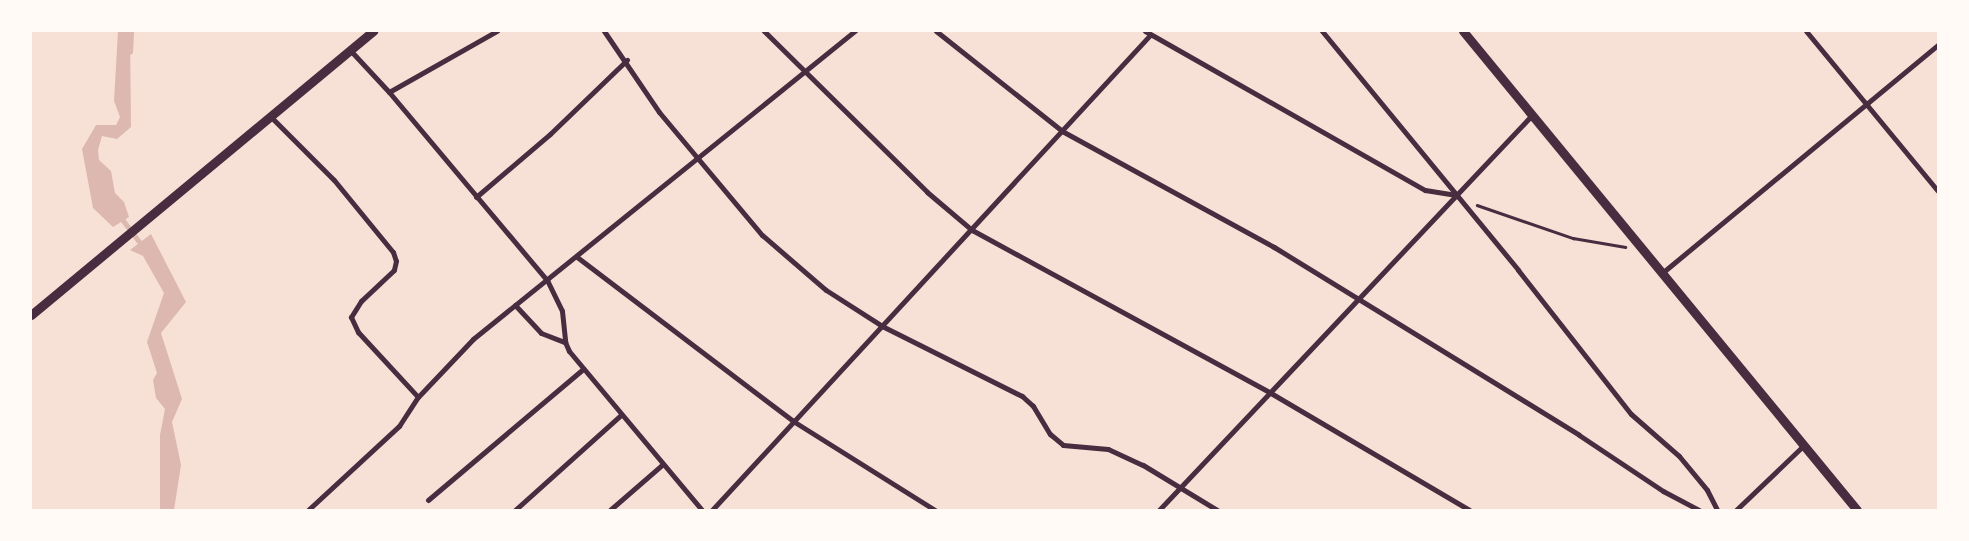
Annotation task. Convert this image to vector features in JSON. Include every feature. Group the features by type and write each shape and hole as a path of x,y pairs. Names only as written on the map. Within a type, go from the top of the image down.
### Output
{"street":[{"path":"31,315 373,31"},
{"path":"389,92 497,31"},
{"path":"604,31 627,60 659,112 697,158 780,253 826,290 882,326 1022,396 1033,406 1050,434 1063,445 1108,449 1217,510"},
{"path":"764,31 802,72 927,192 972,230 1269,392 1469,510"},
{"path":"311,509 399,426 418,397 464,346 577,257 802,72 855,31"},
{"path":"936,31 1062,131 1274,247 1357,297 1663,492 1699,510"},
{"path":"1322,31 1631,414 1675,451 1699,479 1718,510"},
{"path":"1463,31 1857,510"},
{"path":"1806,31 1938,191"},
{"path":"712,510 972,230 1148,33 1425,190 1455,195"},
{"path":"1662,273 1938,45"},
{"path":"350,50 389,92 547,280 562,311 565,342 583,369 702,510"},
{"path":"476,196 550,134 627,60"},
{"path":"1159,510 1357,297 1532,115"},
{"path":"271,117 316,160 393,252 396,261 394,270 356,306 351,317 358,332 418,397"},
{"path":"577,257 793,421 935,510"},
{"path":"515,305 541,333 565,342"},
{"path":"428,500 583,369"},
{"path":"515,510 621,415"},
{"path":"1736,510 1804,445"},
{"path":"610,510 663,464"}],"path":[{"path":"1455,195 1539,228 1573,238 1643,250"}],"shaded area":[{"path":"118,31 130,31 131,127 117,139 102,136 98,150 99,160 111,171 115,193 124,202 129,217 113,227 93,208 82,149 96,125 116,125 120,117 114,101"},
{"path":"151,234 186,302 161,333 182,399 172,422 181,465 174,510 160,510 160,435 165,409 156,398 153,380 157,373 147,342 164,293 143,256 130,250"}],"waterway":[{"path":"130,52 131,31"},
{"path":"120,216 142,245"}]}
